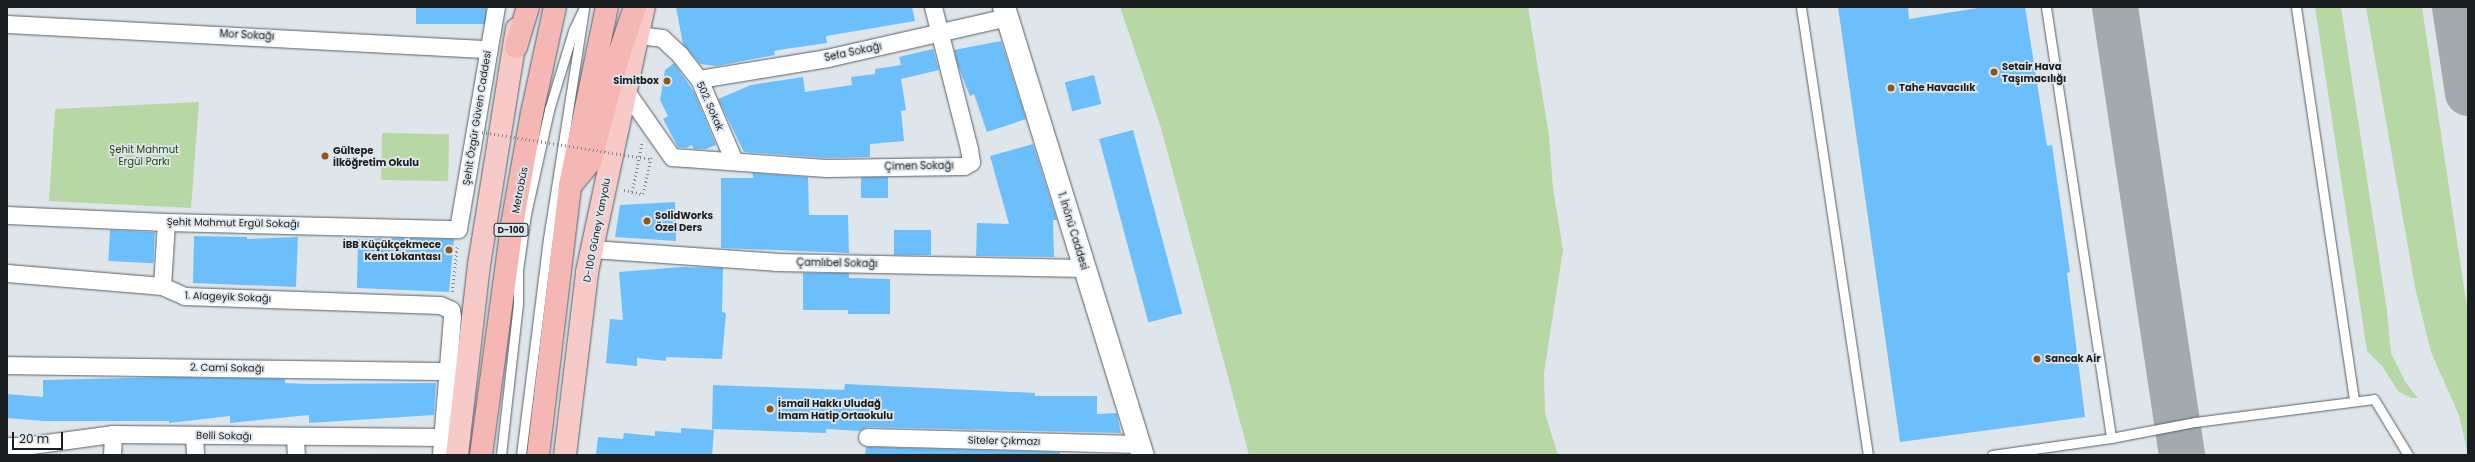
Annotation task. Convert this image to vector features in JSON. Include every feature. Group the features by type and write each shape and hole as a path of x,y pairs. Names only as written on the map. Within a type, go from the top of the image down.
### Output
{"highway":[{"path":"516,47 528,7"},
{"name":"D-100","path":"482,455 512,225 533,105 556,7"},
{"path":"538,455 570,185 583,115 607,7"},
{"path":"570,185 590,162 619,54 635,7"}],"main road":[{"path":"457,455 478,265 516,47 518,7"},
{"name":"D-100 Güney Yanyolu","path":"565,455 592,249 644,7"},
{"name":"1. İnönü Caddesi","path":"1005,12 1141,449"}],"street":[{"name":"Şehit Özgür Güven Caddesi","path":"458,229 496,7"},
{"path":"933,7 940,33"},
{"name":"Sefa Sokağı","path":"699,79 827,58 940,33 1005,12"},
{"name":"Mor Sokağı","path":"7,24 488,49"},
{"name":"Çimen Sokağı","path":"734,161 826,168 964,166 971,162 940,33"},
{"name":"502. Sokak","path":"638,35 662,38 680,55 699,79 734,161"},
{"path":"625,90 672,157 734,161"},
{"name":"Şehit Mahmut Ergül Sokağı","path":"7,215 166,222 458,229"},
{"path":"162,286 166,222"},
{"name":"Çamlıbel Sokağı","path":"592,249 776,262 1084,268"},
{"name":"1. Alageyik Sokağı","path":"7,273 162,286 184,296 440,305 451,310"},
{"path":"441,455 451,310"},
{"name":"2. Cami Sokağı","path":"7,365 447,371"},
{"path":"112,455 113,434"},
{"name":"Belli Sokağı","path":"7,446 24,450 113,434 295,438 443,437"},
{"path":"194,436 195,455"},
{"name":"Siteler Çıkmazı","path":"867,437 1141,449"},
{"path":"295,438 296,455"}],"lane":[{"name":"Metrobüs","path":"501,455 518,304 518,270 526,214 549,110 573,31 584,7"},
{"name":"Metrobüs","path":"521,455 546,255 583,31 584,7"},
{"path":"1801,7 1868,455"},
{"path":"2046,7 2111,438"},
{"path":"2296,7 2354,401"},
{"path":"1992,455 2111,438 2195,422 2374,399 2408,455"}],"path":[{"path":"482,132 650,160"},
{"path":"632,192 640,142 647,143"},
{"path":"605,186 643,194 652,152"},
{"path":"451,310 458,229"}],"green space":[{"path":"1120,7 1528,7 1549,135 1553,188 1563,250 1544,373 1545,413 1558,455 1249,455 1161,128"},
{"path":"2315,7 2341,7 2387,311 2391,353 2406,383 2418,398 2411,398 2398,391 2383,367 2367,351"},
{"path":"2366,7 2422,7 2468,314 2468,455 2459,415 2431,352 2415,287"},
{"name":"Şehit Mahmut Ergül Parkı","path":"199,102 191,208 49,201 55,109"},
{"path":"382,133 449,134 448,181 381,180"}],"building":[{"path":"416,7 486,7 486,24 416,24"},
{"path":"676,7 912,7 915,21 826,36 827,43 774,51 775,55 717,66 700,64 683,44"},
{"path":"1838,7 1908,7 1909,19 1984,7 2025,7 2047,146 2052,145 2070,272 2067,273 2085,417 1900,442"},
{"path":"1001,41 1026,119 987,132 974,94 970,96 958,66 954,50"},
{"path":"933,49 939,70 901,79 906,110 901,111 904,141 870,144 870,157 826,158 744,152 718,99 751,85 803,77 805,92 852,85 851,77 875,74 875,69 901,65 899,57"},
{"path":"674,63 694,92 716,145 706,149 694,149 692,145 686,148 678,147 663,119 668,116 660,100 665,70"},
{"path":"1094,75 1101,104 1072,111 1065,82"},
{"path":"1133,130 1182,314 1148,323 1099,139"},
{"path":"1033,144 1057,220 1053,220 1054,257 976,256 977,223 1009,224 990,156"},
{"path":"752,173 808,177 809,215 848,215 849,253 721,248 721,178 754,178"},
{"path":"861,177 888,177 888,198 861,198"},
{"name":"SolidWorks Özel Ders","path":"675,202 676,241 615,237 620,205"},
{"path":"110,230 155,232 153,263 108,261"},
{"path":"894,230 931,230 931,255 894,255"},
{"path":"194,236 247,237 247,239 298,237 296,287 193,283"},
{"path":"358,239 454,239 449,292 357,288"},
{"path":"681,267 723,268 722,312 726,313 722,359 666,357 666,361 637,358 637,366 606,363 610,319 623,320 619,272"},
{"path":"803,273 849,273 849,278 890,279 890,314 848,314 848,310 803,310"},
{"path":"168,377 285,379 285,383 309,384 436,383 434,415 309,423 309,415 230,423 230,416 169,423 169,421 44,421 7,418 7,394 43,397 43,380"},
{"path":"845,384 1035,393 1035,396 1097,396 1097,414 1117,413 1121,433 867,427 859,431 826,429 826,433 712,429 713,385 844,390"},
{"path":"681,428 714,430 712,455 596,455 598,437 623,439 624,433 655,436 655,431 681,433"},
{"path":"866,447 1060,452 1060,455 865,455"}],"taxiway":[{"path":"2115,7 2182,455"},
{"path":"2455,7 2468,93"}],"place":[{"name":"Setair Hava Taşımacılığı","path":"1994,72"},
{"name":"Simitbox","path":"667,81"},
{"name":"Tahe Havacılık","path":"1891,88"},
{"name":"Gültepe İlköğretim Okulu","path":"325,156"},
{"name":"SolidWorks Özel Ders","path":"647,221"},
{"name":"İBB Küçükçekmece Kent Lokantası","path":"449,250"},
{"name":"Sancak Air","path":"2037,359"},
{"name":"İsmail Hakkı Uludağ İmam Hatip Ortaokulu","path":"770,409"}]}
